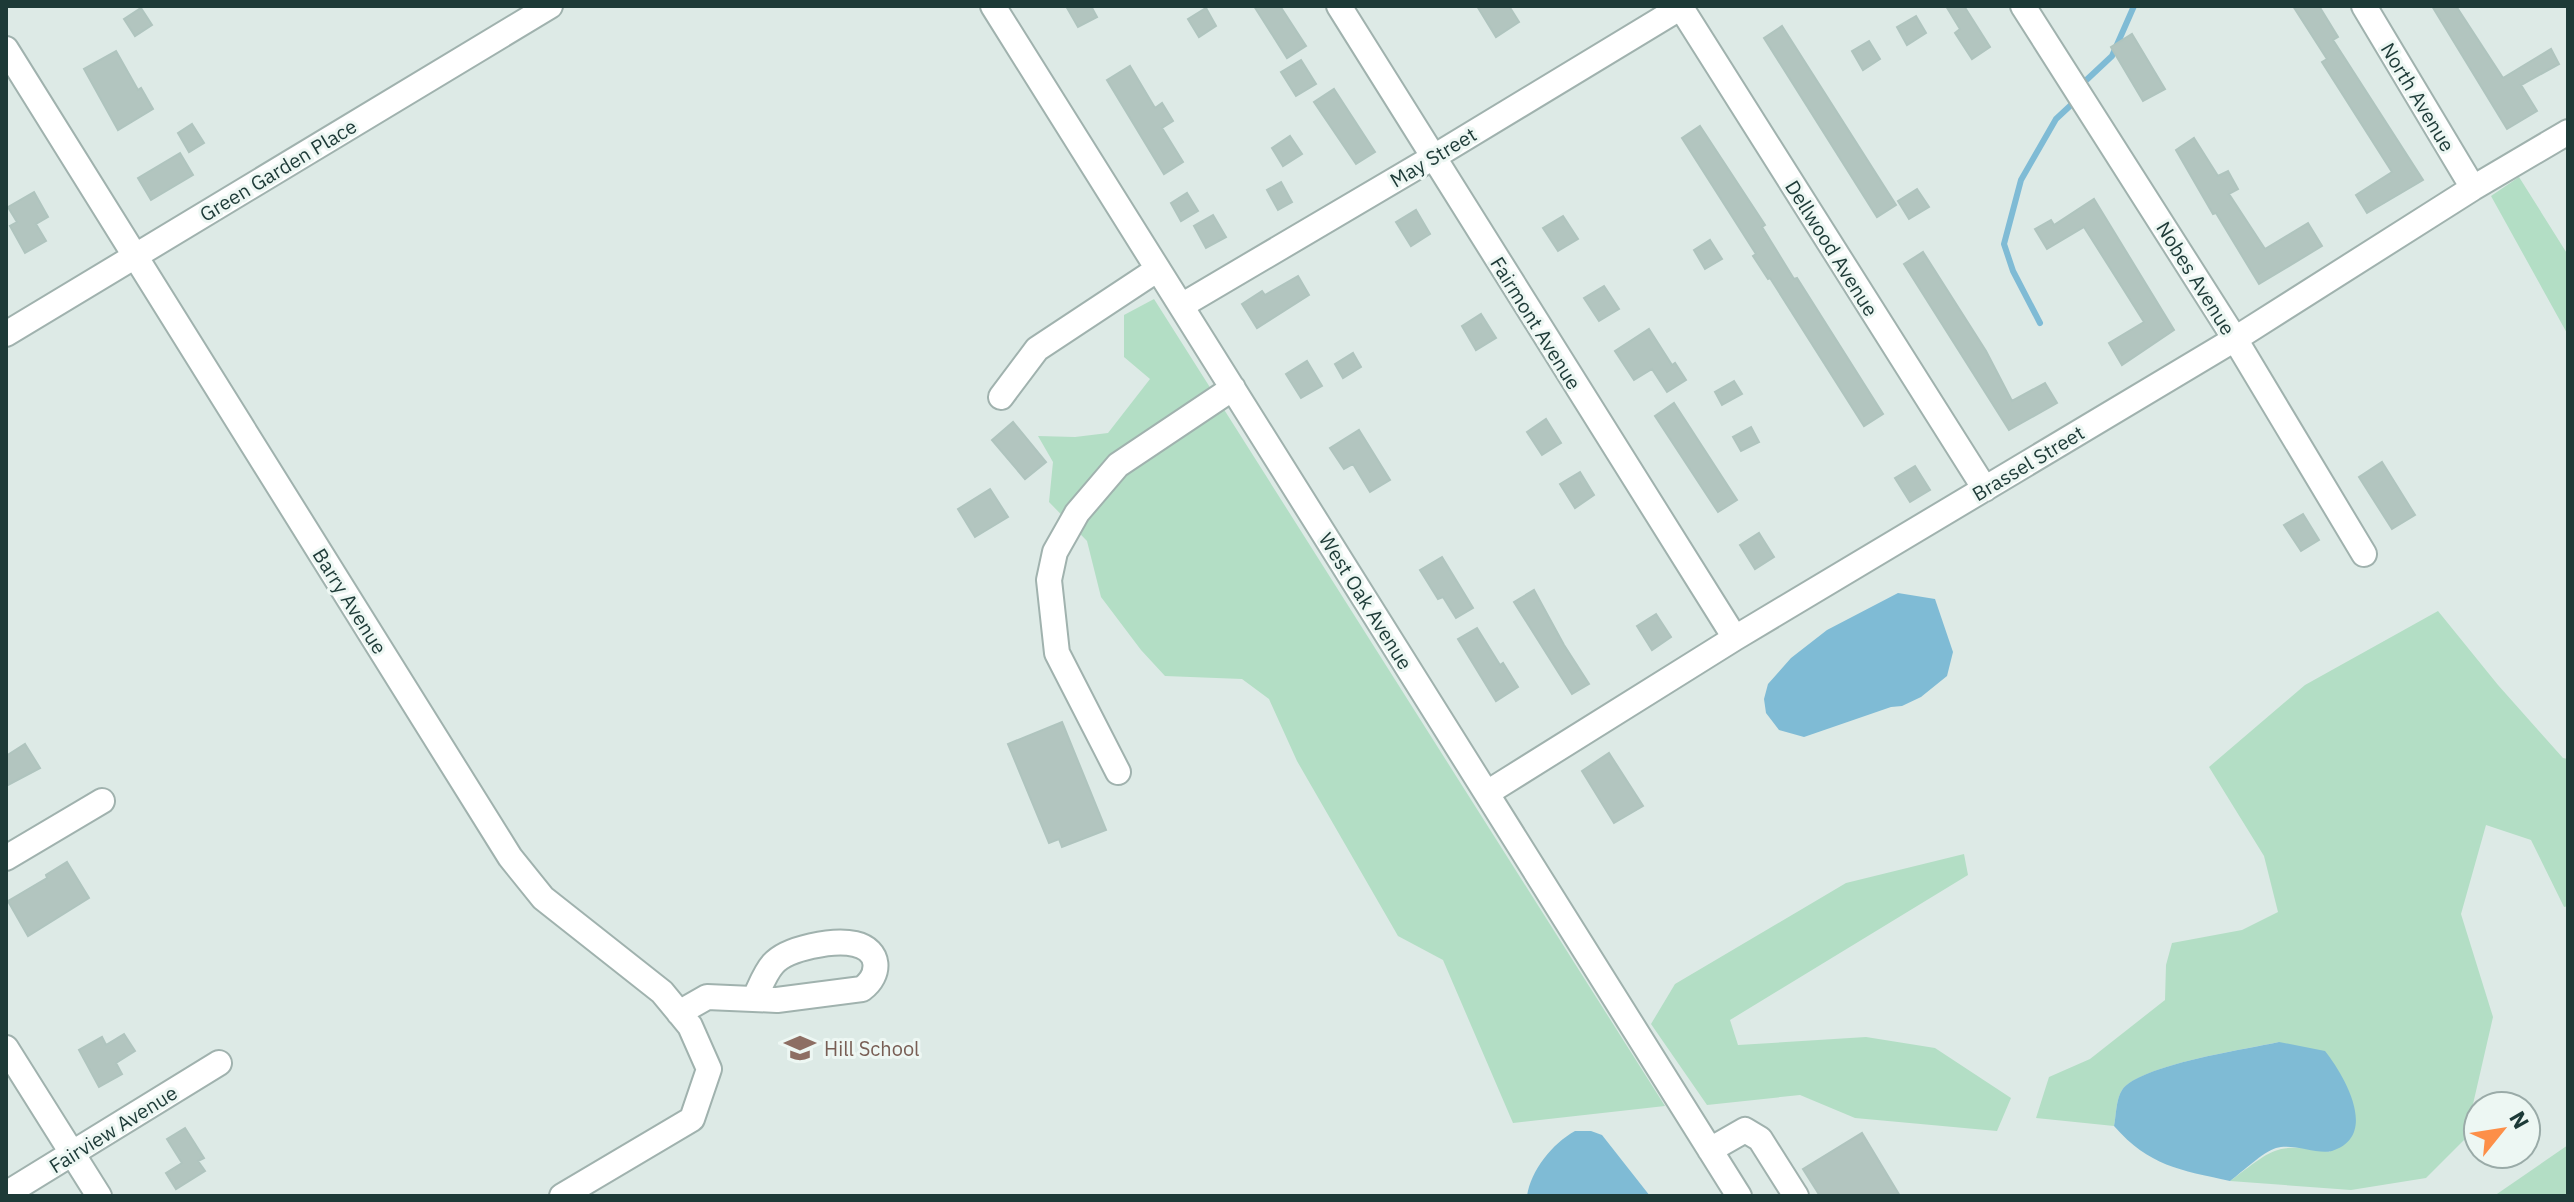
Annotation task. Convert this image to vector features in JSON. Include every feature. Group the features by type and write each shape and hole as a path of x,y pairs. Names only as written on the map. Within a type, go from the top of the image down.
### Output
{"street":[{"name":"Green Garden Place","path":"6,334 550,6"},
{"name":"West Oak Avenue","path":"993,6 1739,1196"},
{"name":"Fairmont Avenue","path":"1339,6 1735,638"},
{"name":"May Street","path":"1181,306 1681,6"},
{"name":"Dellwood Avenue","path":"1681,6 1985,489"},
{"name":"Nobes Avenue","path":"2023,6 2235,339 2364,554"},
{"name":"North Avenue","path":"2364,6 2473,188"},
{"name":"Barry Avenue","path":"6,49 510,857 543,898 662,992 690,1026 709,1069 692,1119 562,1196"},
{"name":"Brassel Street","path":"1487,793 1735,638 2235,339 2473,188 2568,132"},
{"path":"1001,397 1037,349 1158,269"},
{"path":"1118,772 1057,653 1049,580 1055,552 1077,513 1118,465 1233,388"},
{"path":"6,858 102,801"},
{"path":"679,1013 707,997 755,997"},
{"path":"6,1048 99,1196"},
{"name":"Fairview Avenue","path":"6,1194 219,1063"},
{"path":"1710,1150 1745,1130 1760,1139 1796,1196"}],"green space":[{"path":"2519,177 2568,255 2568,335 2491,196"},
{"path":"1154,299 1665,1106 1513,1123 1443,960 1398,936 1297,761 1269,699 1242,679 1165,676 1101,597 1087,541 1049,502 1053,462 1038,436 1075,437 1108,433 1150,379 1124,357 1124,315"},
{"path":"2438,611 2498,685 2563,758 2568,759 2568,906 2564,907 2531,840 2486,825 2461,914 2493,1017 2476,1090 2462,1090 2462,1142 2426,1178 2351,1190 2230,1181 2266,1155 2285,1148 2330,1152 2279,1042 2195,1059 2133,1081 2120,1094 2114,1126 2036,1118 2049,1077 2090,1059 2165,1000 2166,965 2172,943 2242,930 2278,912 2264,856 2209,767 2305,685"},
{"path":"1964,854 1968,875 1730,1020 1738,1045 1866,1037 1935,1048 2011,1098 1997,1131 1855,1118 1800,1095 1707,1105 1651,1024 1675,984 1846,883"},
{"path":"2568,1145 2568,1196 2494,1196 2532,1170 2542,1170 2542,1163"}],"water":[{"path":"1898,593 1935,599 1953,652 1947,676 1921,697 1902,706 1804,737 1779,730 1766,713 1764,699 1768,684 1791,658 1827,630"},
{"path":"2279,1042 2325,1051 2333,1062 2354,1104 2354,1132 2346,1143 2326,1152 2276,1148 2230,1181 2181,1169 2153,1158 2114,1126 2120,1094 2132,1081 2171,1066"},
{"path":"1575,1131 1602,1135 1650,1196 1527,1196 1533,1177 1544,1159 1558,1143"}],"building":[{"path":"1066,6 1091,6 1097,17 1078,27"},
{"path":"1254,6 1280,6 1306,46 1287,58"},
{"path":"1477,6 1509,6 1519,22 1496,37"},
{"path":"1946,6 1964,6 1990,47 1972,59 1955,33 1960,29"},
{"path":"2293,6 2319,6 2338,37 2333,40 2423,180 2367,213 2356,195 2392,172 2322,62 2327,59"},
{"path":"2432,6 2456,6 2503,78 2551,49 2559,64 2521,85 2537,111 2507,129"},
{"path":"141,8 152,25 135,36 124,19"},
{"path":"1206,8 1216,26 1199,37 1188,19"},
{"path":"1916,16 1926,33 1907,45 1897,27"},
{"path":"1782,26 1896,205 1877,217 1764,38"},
{"path":"2132,34 2165,89 2143,101 2111,47"},
{"path":"1869,41 1880,59 1863,70 1852,51"},
{"path":"116,51 138,90 141,88 153,109 118,130 84,69"},
{"path":"1301,60 1316,84 1296,96 1281,72"},
{"path":"1130,66 1155,108 1162,103 1173,121 1162,128 1183,162 1164,174 1107,80"},
{"path":"1334,89 1375,152 1356,164 1314,102"},
{"path":"192,124 204,143 189,152 178,133"},
{"path":"1700,126 1765,225 1762,227 1794,279 1797,278 1883,414 1864,426 1753,256 1756,254 1682,138"},
{"path":"1290,136 1302,154 1283,166 1272,148"},
{"path":"2194,138 2218,176 2228,171 2238,189 2229,194 2265,249 2308,223 2322,246 2259,284 2176,150"},
{"path":"180,153 193,175 151,200 138,178"},
{"path":"1281,182 1292,202 1278,210 1267,190"},
{"path":"1917,189 1929,207 1909,219 1898,201"},
{"path":"34,192 48,217 36,224 46,241 25,253 10,226 17,222 8,207"},
{"path":"1187,193 1198,211 1181,221 1171,203"},
{"path":"2094,199 2174,330 2122,365 2109,343 2144,322 2084,227 2047,249 2035,229 2051,220 2054,225"},
{"path":"1416,210 1430,234 1411,246 1396,222"},
{"path":"1213,215 1226,237 1206,248 1194,226"},
{"path":"1563,216 1578,239 1558,251 1543,228"},
{"path":"1710,240 1722,259 1705,269 1694,250"},
{"path":"1923,252 1986,351 2012,401 2045,383 2057,403 2009,430 1904,264"},
{"path":"1298,276 1309,295 1257,328 1242,304 1262,291 1265,295"},
{"path":"1604,286 1619,309 1599,321 1584,298"},
{"path":"1481,314 1496,338 1476,350 1462,326"},
{"path":"1649,329 1672,365 1675,363 1686,380 1667,392 1652,369 1634,380 1615,351"},
{"path":"1353,353 1361,367 1343,378 1335,364"},
{"path":"1307,361 1322,386 1301,398 1286,374"},
{"path":"1734,381 1742,394 1722,405 1715,392"},
{"path":"1674,403 1737,500 1718,512 1655,416"},
{"path":"1546,419 1561,443 1542,455 1527,432"},
{"path":"1013,422 1046,462 1025,479 992,440"},
{"path":"1751,427 1759,442 1741,451 1733,437"},
{"path":"1359,430 1390,480 1370,492 1353,464 1344,469 1330,448"},
{"path":"2382,462 2415,515 2392,529 2359,477"},
{"path":"1915,466 1930,490 1910,502 1895,478"},
{"path":"1580,472 1594,495 1575,508 1560,484"},
{"path":"990,489 1008,517 975,537 958,509"},
{"path":"2303,514 2319,540 2301,551 2284,525"},
{"path":"1759,533 1774,557 1755,569 1740,545"},
{"path":"1442,557 1473,608 1456,618 1443,597 1438,599 1420,570"},
{"path":"1534,590 1589,684 1572,694 1514,602"},
{"path":"1656,614 1671,637 1652,650 1637,626"},
{"path":"1477,628 1518,687 1496,701 1458,639"},
{"path":"1062,722 1106,830 1062,847 1059,839 1049,843 1008,744"},
{"path":"25,744 40,768 6,786 6,756"},
{"path":"1609,753 1643,806 1614,823 1582,771"},
{"path":"67,862 89,898 28,936 8,901"},
{"path":"124,1034 135,1051 116,1063 122,1074 99,1087 79,1050 102,1037 106,1045"},
{"path":"185,1128 204,1158 198,1161 205,1171 176,1189 166,1173 182,1163 167,1139"},
{"path":"1862,1133 1900,1196 1820,1196 1803,1169"}],"waterway":[{"path":"2080,86 2112,56 2134,6"},
{"path":"2040,323 2013,271 2004,244 2021,180 2056,119 2071,105"}],"place":[{"name":"Hill School","path":"800,1048"}]}
